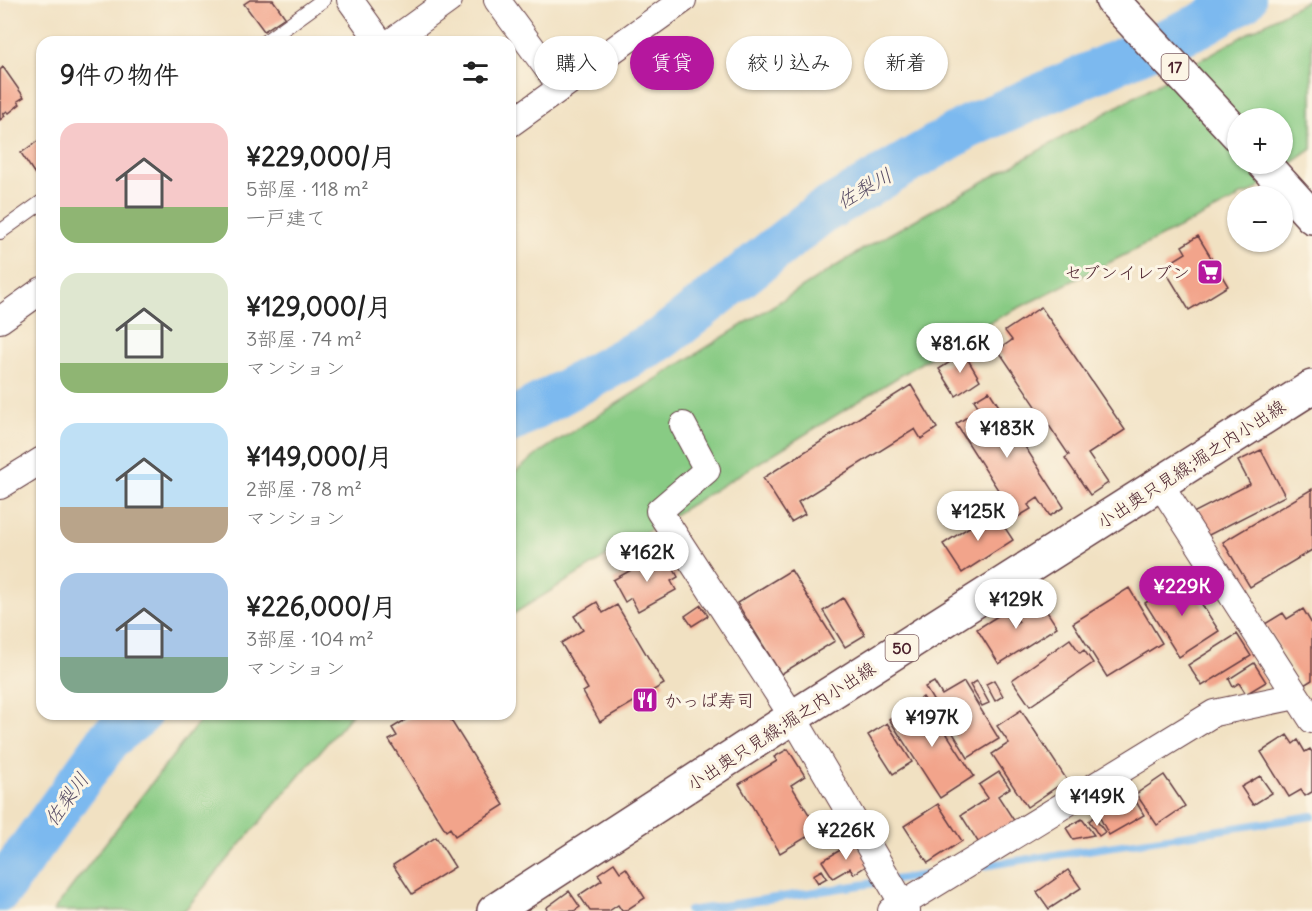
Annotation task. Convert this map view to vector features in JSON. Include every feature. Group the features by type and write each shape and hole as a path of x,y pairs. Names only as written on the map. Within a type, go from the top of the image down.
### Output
{"main road":[{"name":"17","path":"1112,0 1227,123"},
{"path":"1274,174 1312,217"},
{"name":"小出奥只見線;堀之内小出線","path":"494,911 793,717 1312,387"}],"street":[{"path":"350,0 376,36"},
{"path":"399,36 449,0"},
{"path":"498,0 534,50"},
{"path":"618,46 683,0"},
{"path":"516,120 557,90"},
{"path":"0,320 36,294"},
{"path":"683,425 707,470 659,511 793,717 900,909 1214,713 1296,696"},
{"path":"0,486 36,464"},
{"path":"1160,484 1312,720"}],"lane":[{"path":"273,36 323,0"},
{"path":"0,232 36,206"}],"green space":[{"path":"1307,0 1312,0 1312,149 1293,162 1293,108 1227,108 1227,174 1277,174 1260,186 1227,186 1227,204 976,329 516,612 516,471 543,450 865,248"},
{"path":"200,720 347,720 184,911 53,911"}],"building":[{"path":"250,0 273,0 285,17 264,31 244,4"},
{"path":"3,67 24,97 18,101 20,104 9,113 7,111 3,114 5,116 0,120 0,70"},
{"path":"36,142 36,176 21,153"},
{"path":"1198,236 1228,286 1189,310 1163,267 1186,253 1182,246"},
{"path":"1041,307 1125,430 1088,454 1108,483 1090,495 1065,458 1069,455 998,350 1012,340 1005,331"},
{"path":"964,353 980,380 956,396 939,369"},
{"path":"911,385 937,428 921,439 915,429 798,502 805,514 791,522 763,478"},
{"path":"989,391 1064,507 1050,516 1038,498 1028,505 1031,509 1016,518 956,424 980,409 974,400"},
{"path":"1261,450 1285,496 1205,537 1193,513 1250,484 1238,461"},
{"path":"1312,489 1312,550 1250,587 1223,542"},
{"path":"994,511 1013,540 962,573 943,544"},
{"path":"660,554 666,567 671,564 678,577 671,581 676,590 638,611 631,598 625,602 613,580"},
{"path":"791,570 835,641 781,674 737,603"},
{"path":"1185,578 1219,631 1179,657 1145,603"},
{"path":"1129,588 1162,643 1107,677 1073,623"},
{"path":"1028,596 1038,612 1044,607 1057,627 999,664 977,629 1004,612 1013,626 1019,622 1009,608"},
{"path":"843,598 865,635 845,647 823,611"},
{"path":"597,602 603,613 617,605 664,684 600,722 583,692 588,689 561,643 583,630 574,616"},
{"path":"701,605 708,616 692,626 685,616"},
{"path":"1303,609 1312,624 1312,680 1304,685 1265,624 1283,613 1287,619"},
{"path":"1237,634 1251,656 1202,686 1188,665"},
{"path":"1070,639 1080,653 1084,650 1093,663 1030,706 1012,680"},
{"path":"1254,663 1266,682 1246,694 1239,683 1233,687 1229,679"},
{"path":"994,680 1003,696 995,701 986,684"},
{"path":"977,681 989,703 982,706 970,685"},
{"path":"934,682 942,695 964,682 999,739 968,758 925,687"},
{"path":"923,697 974,776 940,798 889,719"},
{"path":"1021,710 1067,780 1027,807 992,754 1009,743 997,726"},
{"path":"405,720 451,720 504,805 455,836 450,828 446,831 389,740 397,736 392,728"},
{"path":"887,723 912,762 893,774 868,735"},
{"path":"1287,735 1293,744 1298,740 1305,752 1310,749 1312,752 1312,792 1305,796 1301,790 1289,797 1261,752"},
{"path":"788,749 805,776 791,785 816,826 807,831 810,835 780,853 739,784 777,761 774,757"},
{"path":"999,772 1010,788 998,796 1015,822 980,845 961,815 988,798 979,785"},
{"path":"1164,775 1185,806 1157,825 1136,794"},
{"path":"1260,776 1272,793 1253,805 1241,787"},
{"path":"1124,791 1130,800 1134,798 1144,815 1109,835 1098,814 1109,808 1111,812 1117,808 1112,798"},
{"path":"938,804 962,841 928,863 904,826"},
{"path":"1094,817 1105,832 1099,836 1089,821"},
{"path":"1082,819 1094,835 1073,839 1066,828"},
{"path":"436,837 455,867 412,894 393,865"},
{"path":"855,841 869,864 854,874 850,868 833,878 822,861"},
{"path":"614,863 620,872 626,868 645,898 625,911 622,911 618,905 609,911 590,911 579,895 602,880 598,874"},
{"path":"822,870 827,878 818,883 813,875"},
{"path":"1068,870 1081,888 1049,909 1037,892"},
{"path":"569,891 580,907 574,911 548,911 546,908"}],"waterway":[{"name":"佐梨川","path":"516,418 664,337 818,215 968,127 1201,25 1244,0"},
{"name":"佐梨川","path":"0,890 110,738 132,720"},
{"path":"982,866 1312,816"},
{"path":"689,911 934,874"}],"place":[{"name":"セブンイレブン","path":"1210,272"},
{"name":"かっぱ寿司","path":"645,700"}]}
